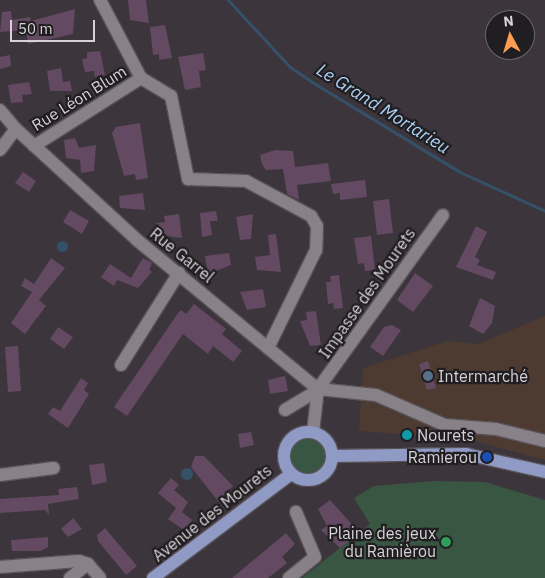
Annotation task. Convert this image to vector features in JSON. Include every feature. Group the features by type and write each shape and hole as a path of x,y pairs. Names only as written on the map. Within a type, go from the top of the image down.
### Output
{"main road":[{"path":"313,432 327,441 332,456 328,470 318,479 303,480 291,474 284,460 286,444 298,434 313,432"},
{"path":"332,456 466,454 545,472"},
{"name":"Avenue des Mourets","path":"153,578 291,474"}],"street":[{"name":"Rue Léon Blum","path":"100,0 142,78 171,96 188,179 246,181 310,216 317,226 316,250 268,348"},
{"name":"Rue Léon Blum","path":"34,146 142,78"},
{"name":"Rue Garrel","path":"0,110 34,146 179,273 317,390"},
{"path":"0,150 16,129"},
{"name":"Impasse des Mourets","path":"317,390 443,214"},
{"path":"120,365 179,273"},
{"path":"285,410 317,390 376,395 445,425 496,429 545,441"},
{"path":"313,432 317,390"},
{"path":"0,475 54,468"},
{"path":"289,578 315,557 296,512"},
{"path":"0,567 88,564"},
{"path":"70,578 88,564"},
{"path":"88,564 100,578"}],"shaded area":[{"path":"545,316 545,460 471,440 359,431 363,368 448,341 478,344"}],"green space":[{"path":"308,437 321,443 327,456 321,469 308,475 295,469 289,456 295,443"},
{"name":"Plaine des jeux du Ramièrou","path":"434,481 485,482 545,500 545,578 302,578 370,524 354,498 374,486"}],"water":[{"path":"62,240 68,246 62,252 56,246"},
{"path":"185,468 189,468 193,474 189,480 185,480 181,476 181,472"}],"building":[{"path":"128,0 146,0 149,23 130,20"},
{"path":"75,9 73,34 28,44 26,30 0,32 2,12 11,11 12,20 30,17 31,21"},
{"path":"165,25 172,58 159,60 159,54 153,55 150,27"},
{"path":"100,51 105,75 95,77 94,71 85,72 82,59 87,58 87,52"},
{"path":"203,53 206,70 199,71 201,87 185,90 178,57"},
{"path":"10,55 11,66 0,69 0,57"},
{"path":"61,68 63,82 70,81 72,91 50,91 47,71"},
{"path":"29,82 32,94 22,95 23,102 11,103 8,85"},
{"path":"140,123 148,178 136,180 135,174 124,176 112,133 116,127"},
{"path":"75,138 79,148 96,145 94,171 81,173 80,160 66,158 64,140"},
{"path":"275,150 293,151 295,167 328,163 331,181 297,185 299,200 287,194 283,169 266,170 262,164 260,155"},
{"path":"23,172 36,181 29,192 15,183"},
{"path":"365,180 367,197 340,200 340,193 333,194 331,184"},
{"path":"143,193 145,210 120,208 119,196"},
{"path":"389,199 393,233 377,235 373,201"},
{"path":"70,210 89,221 82,234 63,222"},
{"path":"216,211 218,221 210,221 212,235 202,237 200,213"},
{"path":"179,214 182,238 157,235 156,223 165,222 164,216"},
{"path":"253,214 251,239 240,240 236,217"},
{"path":"476,226 487,232 475,257 480,260 477,265 496,272 493,280 456,267"},
{"path":"276,234 281,272 257,270 255,257 270,255 268,235"},
{"path":"371,236 375,270 365,271 364,263 358,264 354,238"},
{"path":"229,253 231,265 208,274 205,256"},
{"path":"51,258 65,268 39,300 46,306 25,334 11,323 32,292 21,286 25,278 34,284"},
{"path":"143,258 152,263 149,270 152,272 138,288 117,280 114,286 101,277 110,264 131,278"},
{"path":"415,273 433,286 413,312 397,300"},
{"path":"339,275 343,308 334,309 333,303 328,304 326,282 331,282 330,276"},
{"path":"263,289 266,307 247,310 240,292"},
{"path":"480,298 495,306 492,323 483,334 469,326"},
{"path":"194,304 226,329 222,334 242,351 233,362 213,346 208,354 183,334 127,416 114,407 178,313 181,310 186,314"},
{"path":"316,311 321,345 310,346 300,321 307,320 306,312"},
{"path":"392,325 401,330 383,356 370,347 384,327"},
{"path":"58,327 73,337 64,349 50,339"},
{"path":"18,346 21,391 8,392 5,347"},
{"name":"Intermarché","path":"428,361 436,388 427,390 419,364"},
{"path":"285,376 288,391 270,394 268,380"},
{"path":"81,378 88,383 84,390 89,394 68,428 48,414 53,407 60,411"},
{"path":"251,432 254,445 240,448 238,434"},
{"path":"195,456 204,456 233,486 218,501 191,467"},
{"path":"104,463 107,482 92,485 89,465"},
{"path":"171,478 179,485 174,490 188,502 182,512 192,520 184,530 168,519 176,508 158,493"},
{"path":"77,487 79,499 48,504 49,515 45,510 0,513 0,499 59,495 58,489"},
{"path":"330,500 356,529 351,533 354,537 340,548 321,530 327,526 318,509"},
{"path":"73,518 82,529 68,537 61,529"},
{"path":"105,528 137,566 126,575 98,541 97,535"},
{"path":"286,533 295,544 282,557 287,563 268,578 232,578"},
{"path":"48,537 48,547 41,551 12,551 11,540"}],"waterway":[{"name":"Le Grand Mortarieu","path":"228,0 290,67 312,82 460,172 545,211"}],"place":[{"name":"Intermarché","path":"428,376"},
{"name":"Nourets","path":"407,435"},
{"name":"Ramierou","path":"487,457"},
{"name":"Plaine des jeux du Ramièrou","path":"446,542"}]}
